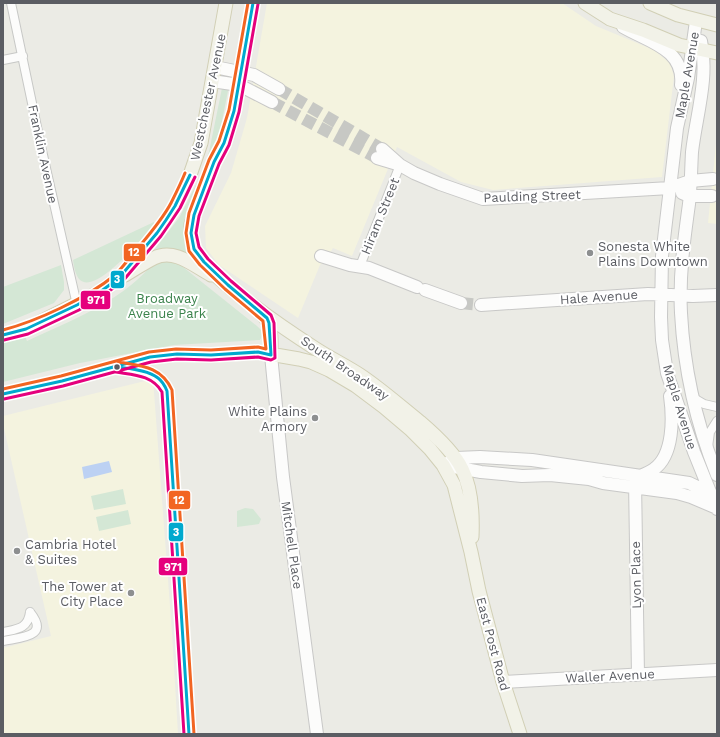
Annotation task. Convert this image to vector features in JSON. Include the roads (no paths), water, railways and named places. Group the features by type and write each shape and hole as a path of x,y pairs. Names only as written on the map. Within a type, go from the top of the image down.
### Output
{"main road":[{"name":"Westchester Avenue","path":"3,335 26,329 77,305 100,292 118,278 157,233 175,206 184,189 201,143 226,3"},
{"name":"Westchester Avenue","path":"228,285 194,249 191,224 229,128 234,111 253,3"},
{"path":"585,3 610,19 662,47 672,54 677,60 681,70 682,82 677,128"},
{"path":"650,3 678,15 717,25"},
{"path":"610,19 644,30 679,45 717,54"},
{"name":"Maple Avenue","path":"696,20 698,49 704,68 694,131 683,248 681,312 685,359 692,397 708,452 717,475"},
{"name":"Maple Avenue","path":"698,49 688,78 677,128 662,256 662,340 667,373 694,452 715,503"},
{"path":"215,66 240,79 272,102"},
{"path":"212,81 240,79 254,75 278,89"},
{"name":"Paulding Street","path":"380,153 400,165 440,184 476,198 488,199 670,188 690,181 714,179"},
{"name":"Paulding Street","path":"670,188 689,196 712,196"},
{"path":"118,278 154,258 172,255 184,259 228,285"},
{"path":"321,256 369,268 460,303"},
{"name":"South Broadway","path":"228,285 254,306 316,350 372,384 425,427 459,464"},
{"name":"Hale Avenue","path":"481,305 648,294 681,296 717,295"},
{"path":"254,306 267,318 269,323 271,355"},
{"path":"3,344 26,329"},
{"name":"South Broadway","path":"3,394 62,381 150,357 177,354 258,352 311,362 329,370 356,386 410,429 430,449 443,465"},
{"name":"Mitchell Place","path":"271,355 283,477 317,734"},
{"path":"117,367 148,372 155,375 164,383 167,391 188,734"},
{"path":"638,475 656,467 667,451 672,423 672,406 667,373"},
{"path":"443,465 459,464 480,457 532,460 689,483 715,503"},
{"path":"459,464 481,472 522,476 550,475 589,479 603,483 677,493 715,503"},
{"name":"East Post Road","path":"459,464 469,489 473,514 472,552"},
{"name":"East Post Road","path":"443,465 456,491 472,552 477,584 503,682 520,734"},
{"name":"Lyon Place","path":"638,475 635,487 638,675"},
{"name":"Waller Avenue","path":"503,682 717,670"}],"street":[{"name":"Franklin Avenue","path":"11,3 41,146 77,305"},
{"path":"3,60 23,56"},
{"name":"Hiram Street","path":"360,266 400,165"},
{"path":"692,397 704,404 717,407"},
{"path":"708,452 710,432 717,421"},
{"path":"3,632 20,628 26,624 30,619 30,612 37,620 38,626 33,633 3,641"}],"water":[{"path":"109,461 112,472 84,479 82,467"}],"tunnel":[{"path":"279,89 382,149"},
{"path":"272,102 377,158"},
{"path":"461,303 481,305"}],"place":[{"name":"Sonesta White Plains Downtown","path":"590,253"},
{"name":"White Plains Armory","path":"315,418"},
{"name":"Cambria Hotel & Suites","path":"17,551"},
{"name":"The Tower at City Place","path":"131,593"}],"park label":[{"name":"Broadway Avenue Park","path":"167,306"}]}
